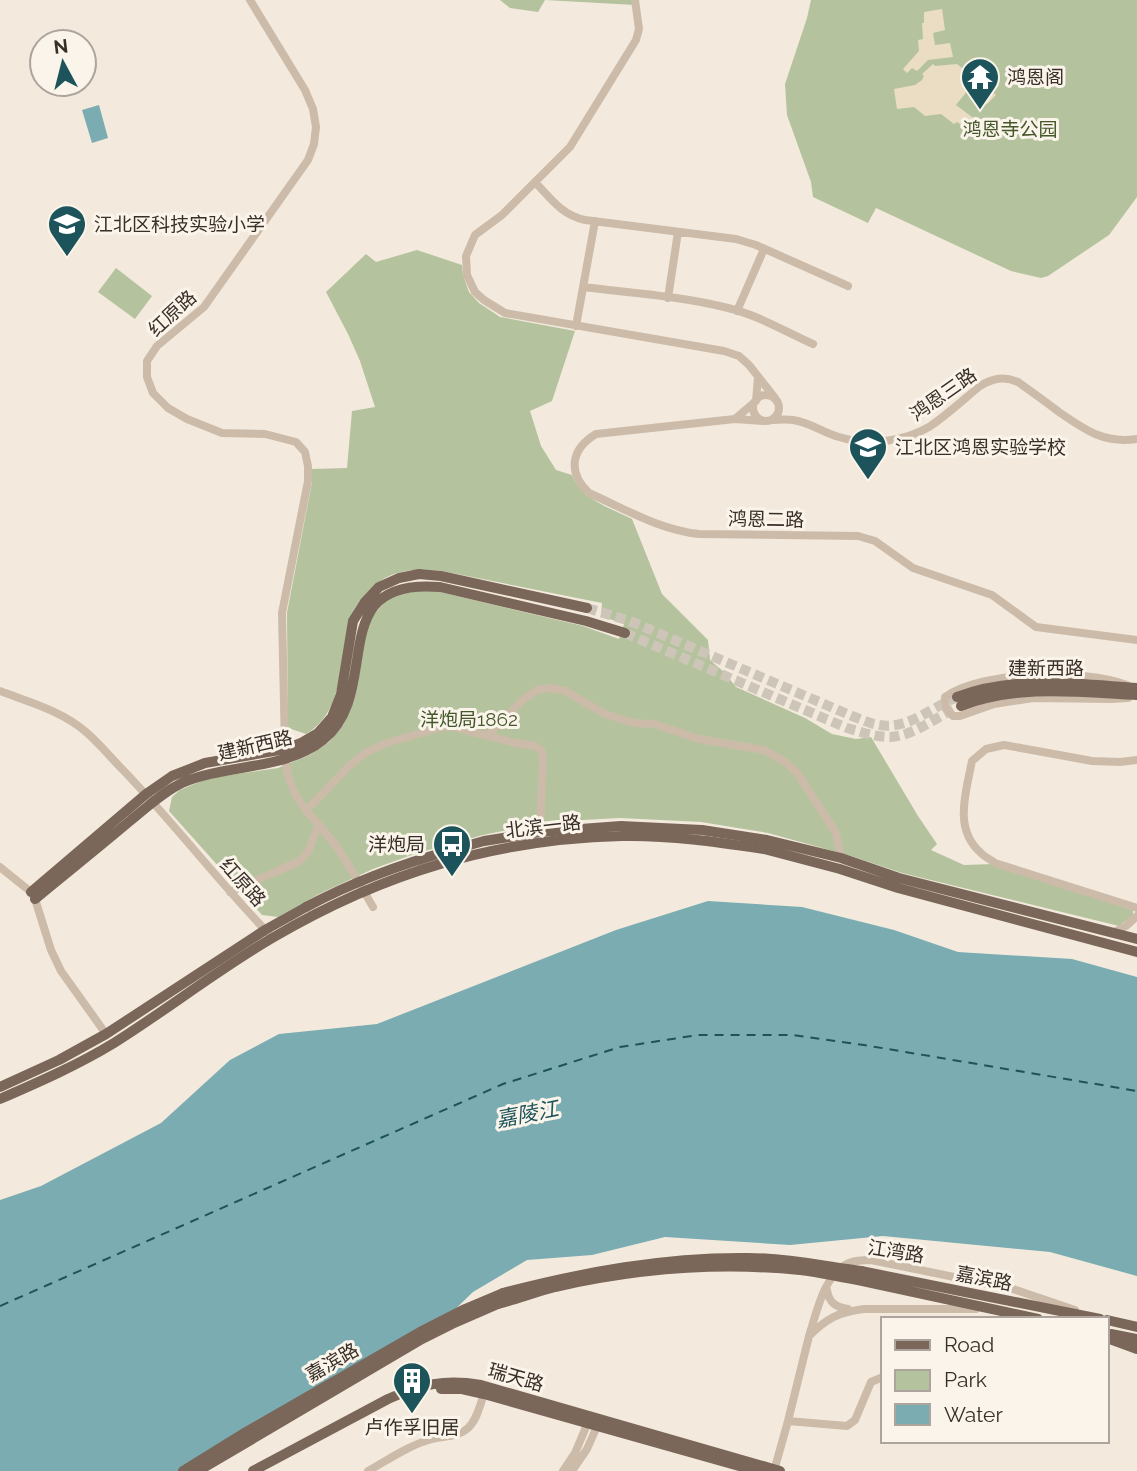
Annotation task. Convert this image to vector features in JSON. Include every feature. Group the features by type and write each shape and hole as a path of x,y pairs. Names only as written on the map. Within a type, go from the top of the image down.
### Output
{"main road":[{"name":"建新西路","path":"285,754 318,733 332,717 341,694 353,621 365,601 379,586 419,574 441,576 587,608"},
{"name":"建新西路","path":"33,896 150,798 208,774 306,751 324,739 339,722 351,696 363,623 374,606 388,594 422,585 440,587 586,621 625,633"},
{"name":"建新西路","path":"959,701 977,690 1016,683 1036,682 1136,692"},
{"name":"北滨一路","path":"0,1087 59,1060 106,1034 265,929 322,898 419,859 484,841 540,832 621,826 702,830 767,840 841,858 900,878 1137,939"},
{"name":"北滨一路","path":"0,1099 65,1070 113,1044 272,938 327,908 379,884 422,869 488,850 541,842 622,836 701,839 764,849 1137,952"},
{"name":"嘉滨路","path":"183,1471 246,1432 465,1308 503,1293 596,1271 692,1259 761,1259 1090,1317"},
{"name":"嘉滨路","path":"198,1471 452,1324 498,1304 553,1287 621,1274 732,1266 859,1276 1029,1317"},
{"path":"1109,1320 1137,1327"},
{"path":"1109,1335 1137,1339"},
{"path":"1109,1336 1137,1349"},
{"name":"瑞天路","path":"253,1471 388,1399 407,1391 444,1382 481,1385 757,1471"},
{"name":"瑞天路","path":"267,1471 408,1397 446,1388 484,1394 776,1470"}],"street":[{"name":"红原路","path":"250,0 306,90 316,127 314,144 308,160 205,307 157,346 147,361 147,377 153,393 168,408 187,419 222,433 265,434 296,442 305,452 308,481 282,612 287,775 296,798 348,863 373,906"},
{"path":"635,0 639,29 636,40 570,146 502,215 475,235 466,256 467,275 475,292 505,313 724,351 739,356 796,420"},
{"path":"535,182 557,206 572,217 736,239 848,286"},
{"path":"576,326 595,222"},
{"path":"668,298 678,232"},
{"path":"737,311 764,249"},
{"path":"583,287 668,298 737,311 813,344"},
{"path":"734,419 756,401 762,396 768,395 776,400 778,415 767,420 760,419 754,413 753,409 756,401 758,377"},
{"name":"鸿恩三路","path":"796,420 855,442 893,440 929,427 989,381 1009,378 1087,432 1106,439 1137,439"},
{"path":"734,419 796,420"},
{"name":"鸿恩二路","path":"734,419 596,434 586,440 574,459 580,485 589,493 682,532 859,536 875,541 914,568 992,595 1036,627 1137,640"},
{"path":"1041,675 1115,681 1136,692 1111,699 1033,698 994,704 960,716 953,716 946,708 945,697 953,691 982,682 1006,677 1041,675"},
{"path":"487,736 524,699 537,690 551,688 565,691 605,714 633,723 654,724 699,739 764,750 785,762 798,774 836,833 841,858"},
{"name":"红原路","path":"0,691 45,708 86,731 150,798 272,938"},
{"path":"306,811 365,753 386,743 443,727 453,727 535,746 541,750 540,832"},
{"path":"1137,760 1092,761 1004,746 986,749 972,761 963,812 971,841 995,863 1137,908"},
{"path":"230,892 300,861 309,850 318,825"},
{"path":"0,867 33,896 61,971 106,1034"},
{"path":"1112,933 1137,916"},
{"name":"江湾路","path":"776,1470 809,1336 827,1287 839,1270 850,1263 871,1260 1013,1289 1095,1317"},
{"path":"827,1287 828,1297 834,1305 847,1309 989,1308"},
{"path":"809,1336 820,1325 840,1313 864,1309"},
{"path":"788,1421 847,1426 855,1420 871,1382 881,1378"},
{"path":"368,1471 419,1443 462,1432 470,1427 484,1394"},
{"path":"563,1471 594,1422"},
{"path":"572,1471 587,1449 594,1422"}],"green space":[{"path":"500,0 545,0 538,12 510,8"},
{"path":"545,0 633,0 635,5"},
{"name":"鸿恩寺公园","path":"811,0 1137,0 1137,197 1109,235 1041,278 1011,271 876,208 868,223 813,197 811,182 787,115 785,84"},
{"name":"洋炮局1862","path":"417,250 462,265 469,292 479,303 500,317 575,331 552,401 530,411 541,446 556,470 572,475 589,497 632,519 662,594 708,640 710,660 736,687 805,718 832,734 856,739 871,737 937,844 931,850 964,865 993,864 1133,910 1133,915 1119,926 902,873 768,833 701,822 620,818 546,822 483,835 417,853 373,869 278,917 262,915 169,811 172,797 180,790 209,778 278,768 310,755 329,742 343,725 354,696 366,624 390,596 423,588 583,626 619,639 624,624 601,616 602,603 442,571 411,570 393,574 376,584 352,614 336,692 325,716 306,734 288,728 287,613 312,482 312,469 347,468 352,411 375,407 360,361 326,292 366,254 376,262"},
{"path":"116,268 152,296 135,319 98,292"}],"shaded area":[{"path":"942,9 945,30 933,33 935,45 950,43 953,57 928,60 917,71 912,68 907,73 903,69 919,51 918,40 923,39 924,12"},
{"path":"933,64 957,64 996,95 987,104 968,90 956,105 976,120 971,126 966,123 963,126 957,122 954,124 941,114 925,116 914,107 897,109 894,89 915,85"}],"water":[{"path":"99,105 108,138 92,143 82,110"},
{"name":"嘉陵江","path":"708,901 802,907 894,930 958,952 1072,959 1137,977 1137,1276 1050,1252 883,1236 790,1245 665,1237 592,1255 527,1260 473,1292 422,1341 239,1434 178,1471 0,1471 0,1200 41,1186 161,1123 230,1060 279,1034 377,1024 616,930"}],"ferry route":[{"path":"0,1306 503,1084 620,1047 698,1035 792,1035 1137,1091"}],"tunnel":[{"path":"587,608 630,621 876,724 890,726 910,721 957,697"},
{"path":"625,633 847,728 873,735 899,736 961,706"}],"place":[{"name":"鸿恩阁","path":"980,111"},
{"name":"江北区科技实验小学","path":"67,258"},
{"name":"江北区鸿恩实验学校","path":"868,481"},
{"name":"洋炮局","path":"452,878"},
{"name":"卢作孚旧居","path":"412,1415"}]}
